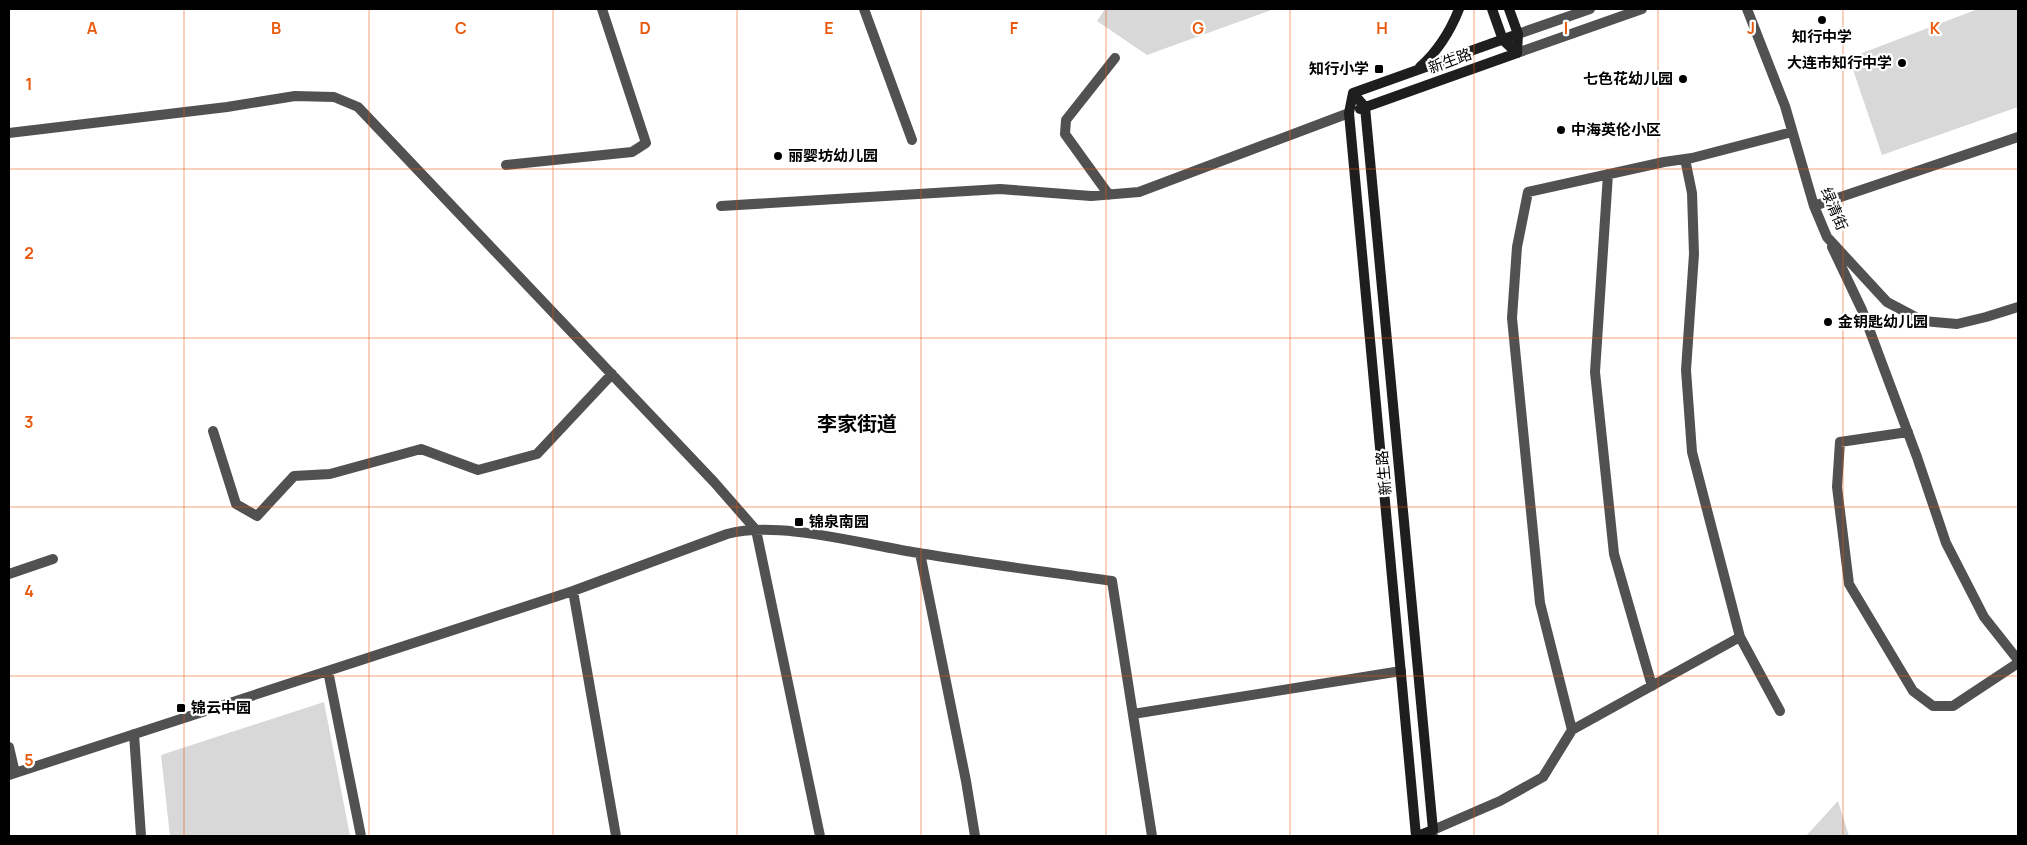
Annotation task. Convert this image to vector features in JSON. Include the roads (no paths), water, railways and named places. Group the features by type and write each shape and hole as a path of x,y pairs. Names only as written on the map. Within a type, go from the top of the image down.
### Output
{"street":[{"path":"506,165 632,152 646,143 602,9"},
{"path":"864,9 912,140"},
{"path":"1417,70 1436,53 1447,36 1460,9"},
{"path":"1492,9 1503,40 1517,53"},
{"path":"1509,9 1518,34 1517,53"},
{"path":"1518,34 1590,9"},
{"path":"1517,53 1642,9"},
{"name":"绿清街","path":"1747,9 1785,106 1814,206 1827,237 1887,302 1923,321 1957,324 1986,318 2018,306"},
{"name":"新生路","path":"1417,836 1349,113 1353,93 1518,34"},
{"name":"新生路","path":"1349,113 1517,53"},
{"path":"1109,195 1065,134 1066,120 1115,58"},
{"path":"1353,93 1364,107"},
{"path":"9,133 227,107 295,96 334,97 358,107 714,482 756,530 820,836"},
{"name":"新生路","path":"1364,107 1433,833"},
{"path":"721,206 1000,189 1092,196 1139,192 1349,113"},
{"path":"1572,730 1540,603 1512,309 1517,248 1528,192 1664,162 1686,159 1792,132"},
{"path":"1814,206 2018,137"},
{"path":"1686,159 1692,193 1694,254 1686,370 1692,452 1740,637 1780,711"},
{"path":"1608,174 1595,372 1614,554 1652,686"},
{"path":"1827,237 1862,310 1908,432 1946,544 1984,617 2018,662 1954,706 1934,706 1914,691 1849,584 1837,487 1840,442 1908,432"},
{"path":"213,431 236,504 257,516 294,476 330,474 421,449 478,470 537,454 612,374"},
{"path":"9,747 12,774 572,591 727,534 743,530 801,532 920,553 1112,581 1152,836"},
{"path":"920,553 966,781 975,836"},
{"path":"9,574 53,559"},
{"path":"572,591 616,836"},
{"path":"1417,836 1433,833 1500,801 1543,777 1572,730 1740,637"},
{"path":"328,671 361,836"},
{"path":"1133,714 1401,671"},
{"path":"134,734 142,836"}],"place":[{"name":"知行中学","path":"1822,20"},
{"name":"大连市知行中学","path":"1902,63"},
{"name":"知行小学","path":"1379,69"},
{"name":"七色花幼儿园","path":"1683,79"},
{"name":"中海英伦小区","path":"1561,130"},
{"name":"丽婴坊幼儿园","path":"778,156"},
{"name":"金钥匙幼儿园","path":"1828,322"},
{"name":"锦泉南园","path":"799,522"},
{"name":"锦云中园","path":"181,708"}],"district":[{"name":"李家街道","path":"857,424"}]}
